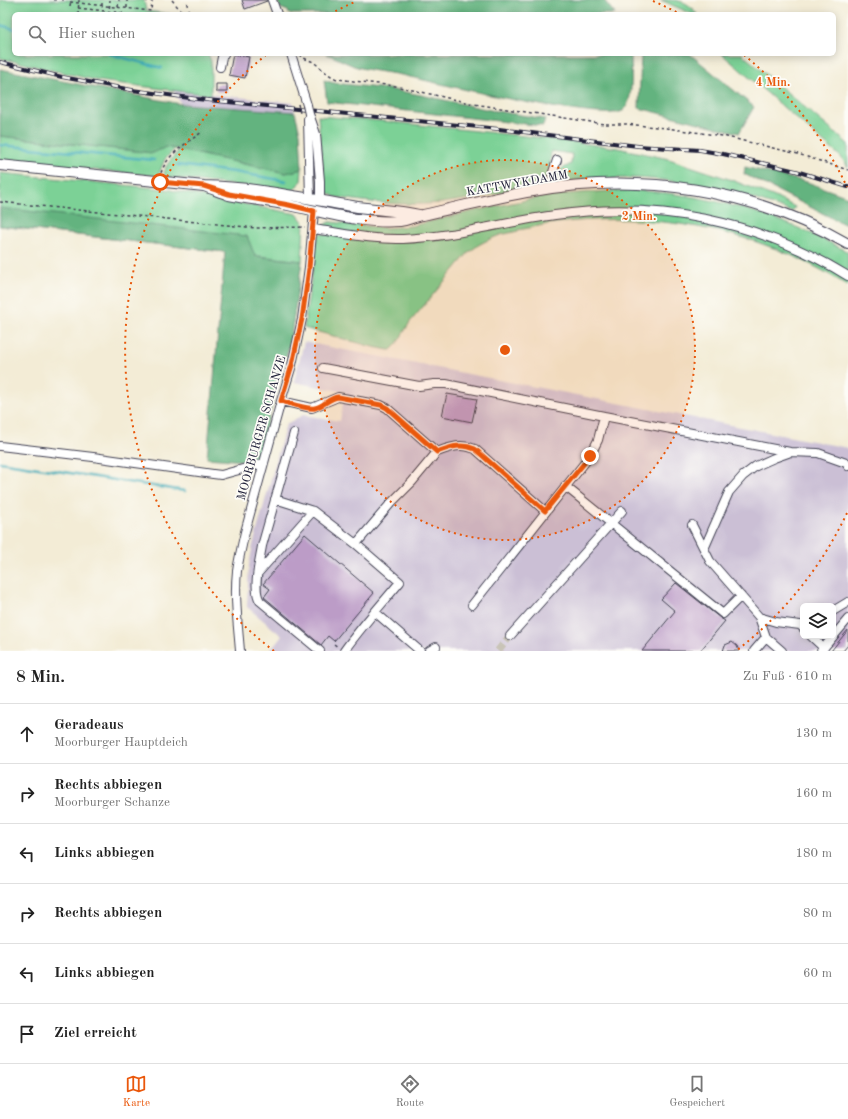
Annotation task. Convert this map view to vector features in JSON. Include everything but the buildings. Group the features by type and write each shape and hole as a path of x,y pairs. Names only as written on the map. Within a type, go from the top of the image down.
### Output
{"main road":[{"path":"0,165 204,186"},
{"name":"KATTWYKDAMM","path":"204,186 229,194 314,211 353,218 382,221 401,220 498,198 553,188 627,183 663,185 747,201 816,227 848,244"},
{"name":"KATTWYKDAMM","path":"204,186 229,187 295,195 368,209 399,211 420,215"},
{"path":"314,211 319,204 315,200"}],"street":[{"path":"272,0 276,12"},
{"path":"220,67 223,56"},
{"path":"292,56 307,105 315,200"},
{"path":"553,188 552,175 557,160"},
{"path":"313,229 374,238 415,239 450,235 555,215 592,210 662,212 694,216 750,230 808,254 848,276"},
{"name":"MOORBURGER SCHANZE","path":"240,651 236,612 237,572 245,532 292,365 302,319 309,268 314,211"},
{"path":"323,368 419,386 446,384 790,452 818,453 848,466"},
{"path":"281,401 312,408 320,406 334,397 338,397 381,405 387,408 437,452"},
{"path":"472,605 590,456 598,440 604,416"},
{"path":"294,433 262,546 258,573 257,596 260,601 320,651"},
{"path":"0,446 93,457 213,474 225,474 264,463"},
{"path":"356,544 391,502 412,482 437,452 451,447 468,446 475,449 545,511"},
{"path":"704,549 728,492 743,476 756,466 790,452"},
{"path":"565,486 723,614 741,596"},
{"path":"275,499 313,512 323,518 400,582 344,651"},
{"path":"510,636 622,510"},
{"path":"258,573 313,512"},
{"path":"692,525 710,561 759,617 766,637 782,651"},
{"path":"836,609 848,602"},
{"path":"375,612 420,651"},
{"path":"759,617 776,622 800,626"},
{"path":"814,639 823,649 848,619"},
{"path":"754,651 766,637"}],"path":[{"path":"78,12 79,0"},
{"path":"86,4 87,0"},
{"path":"94,0 94,5"},
{"path":"102,0 102,6"},
{"path":"109,12 110,0"},
{"path":"118,7 119,0"},
{"path":"127,0 127,8"},
{"path":"70,6 70,1 151,11 153,0 148,2 145,0"},
{"path":"172,0 182,12"},
{"path":"186,0 189,12"},
{"path":"78,8 103,12"},
{"path":"302,56 313,62 329,76 337,80 395,86 474,104 604,124 626,124 666,128 723,136 785,150 848,170"},
{"path":"160,182 161,172 170,157 202,132"},
{"path":"0,202 256,228 303,227 313,229"}],"shaded area":[{"path":"173,90 293,103 295,112 181,104"},
{"path":"304,342 848,448 848,651 270,651 282,636 247,607 249,565 253,545 286,424 303,415 340,421 345,392 294,382"}],"green space":[{"path":"0,0 144,0 146,11 154,12 12,12 12,56 209,56 211,61 211,95 99,81 0,58"},
{"path":"277,0 604,0 613,12 288,12 280,8"},
{"path":"661,0 672,0 686,3 695,12 688,12"},
{"path":"331,56 631,56 631,92 624,110 611,113 587,112 556,108 403,75 368,70"},
{"path":"641,56 692,56 754,107 739,133 639,108"},
{"path":"724,56 744,56 848,144 848,167 841,157"},
{"path":"0,69 181,104 295,112 300,133 302,169 286,173 166,147 153,153 0,136"},
{"path":"324,80 334,83 388,89 490,110 545,119 543,126 327,102"},
{"path":"318,116 382,121 543,138 618,148 669,159 729,179 775,197 795,207 792,212 735,193 675,181 634,178 560,180 557,177 556,172 571,164 572,154 551,151 549,178 542,185 467,199 429,204 388,203 335,197 328,193 324,183"},
{"path":"0,136 153,153 166,147 175,149 165,159 158,176 0,161"},
{"path":"179,150 286,173 302,169 301,181 292,192 165,177 164,174 166,166"},
{"path":"745,167 807,182 848,197 848,226 744,174"},
{"path":"0,173 165,189 297,214 304,223 302,261 0,226"},
{"path":"627,190 657,192 714,201 768,216 795,227 848,252 848,286 815,267 781,251 745,238 708,229 671,223 633,220 595,220 552,224 518,230 500,235 480,244 469,252 410,322 396,345 391,350 373,347 304,328 318,233 374,241 425,236 357,234 322,227 327,223 331,222 386,228 411,226 536,198 564,194"},
{"path":"0,208 247,236 255,256 302,261 290,343 256,462 207,458 225,252 0,226"}],"waterway":[{"path":"0,25 12,28"},
{"path":"117,56 162,68"},
{"path":"0,145 154,160"},
{"path":"177,165 234,172 286,181"},
{"path":"0,462 185,491"}],"tunnel":[{"path":"498,651 510,636"}],"railway":[{"path":"0,62 62,77 132,90 197,99 499,129 638,146 700,150 796,171 848,187"}],"route":[{"path":"160,182 204,186 229,194 314,211 309,268 302,319 292,365 281,401 315,408 334,397 338,397 381,405 387,408 437,452 451,447 460,446 468,446 475,449 545,511 590,456"}]}
